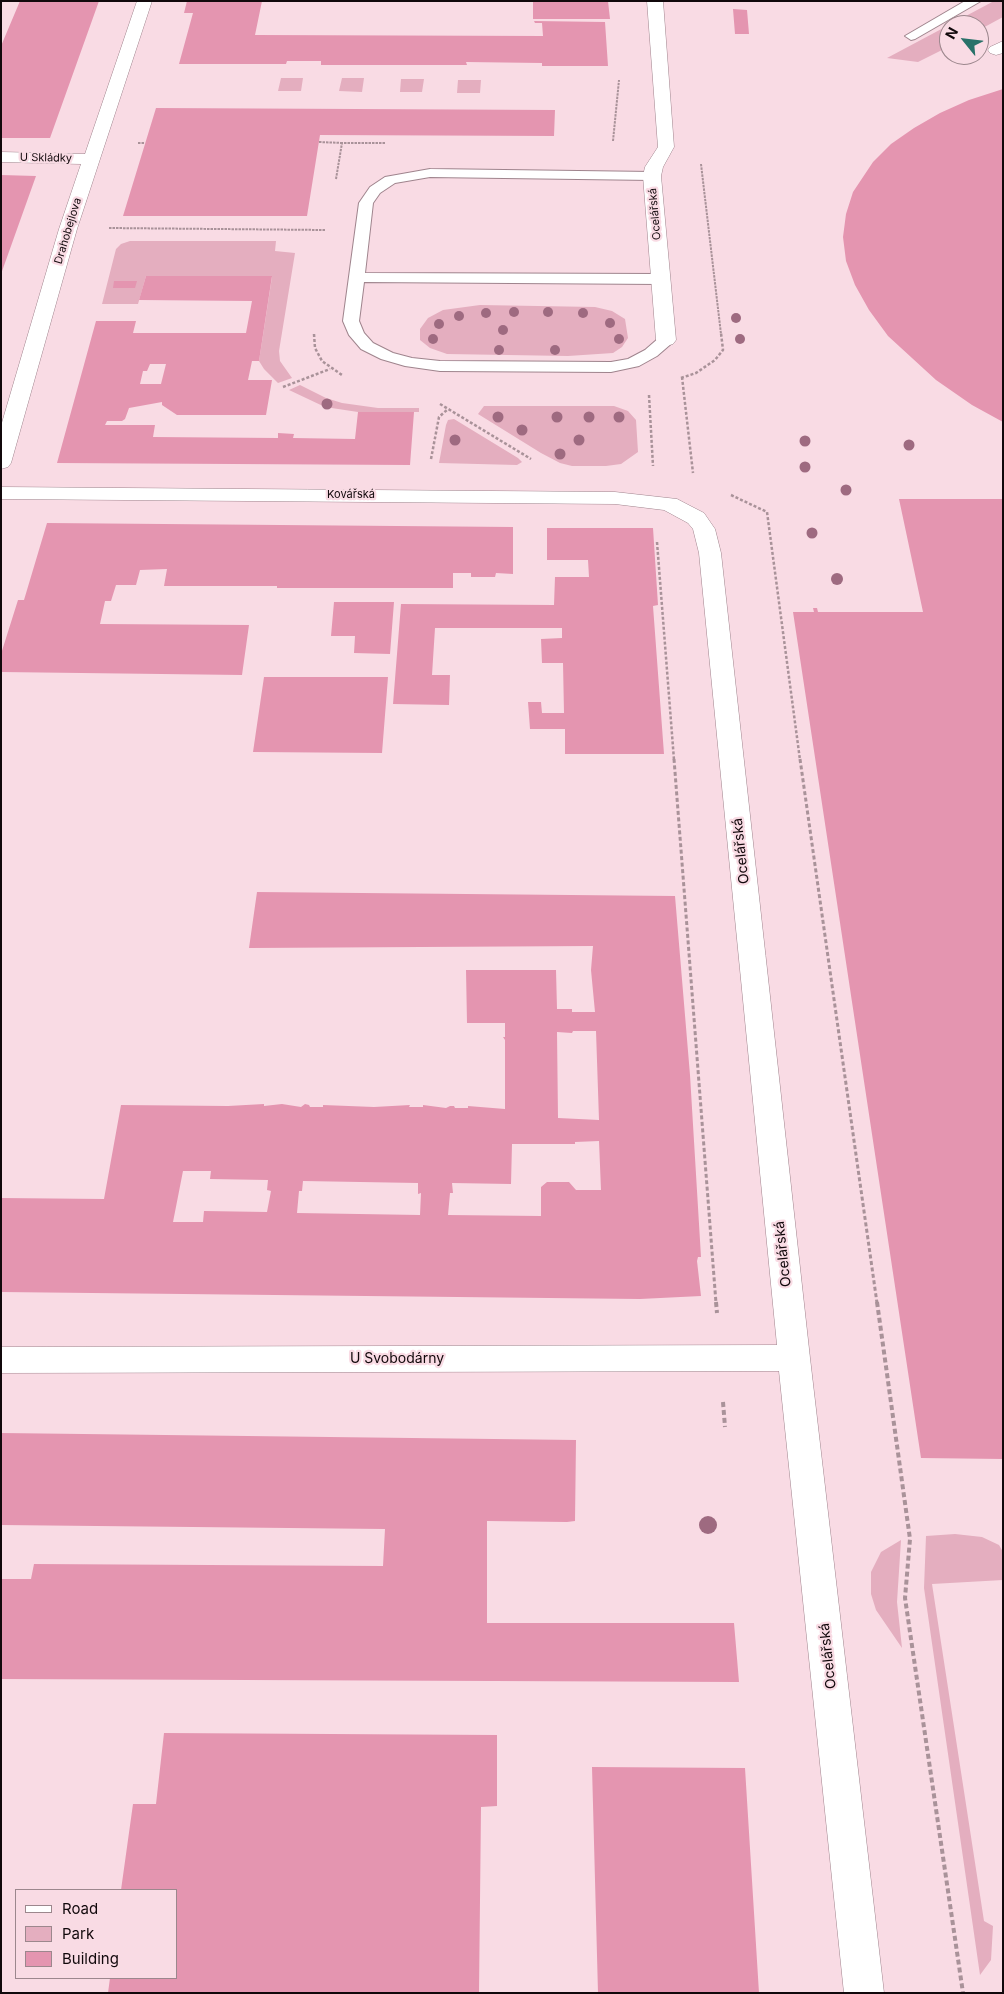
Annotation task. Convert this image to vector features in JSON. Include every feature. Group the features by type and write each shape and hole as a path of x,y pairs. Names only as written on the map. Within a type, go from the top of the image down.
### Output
{"street":[{"name":"Drahobejlova","path":"1,464 68,229 144,1"},
{"name":"Ocelářská","path":"654,1 666,147 654,167 652,176 666,340"},
{"name":"U Skládky","path":"1,158 92,158"},
{"name":"Kovářská","path":"1,493 615,498 669,504 696,518"},
{"name":"Ocelářská","path":"696,518 704,529 710,554 794,1358 864,1993"},
{"name":"U Svobodárny","path":"1,1360 794,1358"}],"lane":[{"path":"911,36 975,1"},
{"path":"652,176 430,174 390,180 375,190 366,203 351,321 357,335 367,346 387,356 411,363 440,366 611,368 633,363 651,353 666,340"},
{"path":"356,277 660,279"}],"path":[{"path":"612,144 620,78"},
{"path":"319,142 342,143"},
{"path":"674,382 696,372 715,360 723,350 700,158"},
{"path":"68,229 328,230"},
{"path":"283,387 330,369"},
{"path":"682,378 693,474"},
{"path":"642,393 649,394 653,474"},
{"path":"433,400 532,460"},
{"path":"425,496 439,416 448,409"},
{"path":"657,541 725,1427"},
{"path":"779,612 906,1505 910,1539 905,1598 963,1993"}],"green space":[{"path":"994,1 1003,1 1003,17 989,25 989,15 968,15"},
{"path":"939,30 939,52 918,62 887,58"},
{"path":"281,78 303,78 301,91 278,91"},
{"path":"342,78 364,78 362,92 339,91"},
{"path":"401,79 424,79 422,92 400,92"},
{"path":"458,80 481,80 480,93 457,93"},
{"path":"130,241 276,241 275,251 295,253 279,351 280,361 292,378 278,383 259,361 272,277 146,276 138,304 102,304 116,249 121,244"},
{"path":"480,305 595,307 612,311 625,319 628,338 622,347 613,353 568,356 447,354 430,348 420,340 420,329 428,318 443,310"},
{"path":"300,385 326,398 342,403 378,408 419,408 419,412 358,412 325,407 289,390"},
{"path":"484,406 614,406 628,411 636,420 638,452 621,464 572,466 560,463 478,414"},
{"path":"454,419 522,462 517,465 439,463 446,425 448,420"},
{"path":"955,1534 982,1537 999,1545 1003,1552 1003,1580 932,1584 984,1921 993,1926 991,1960 980,1975 924,1588 926,1536"},
{"path":"901,1540 897,1602 902,1648 876,1610 871,1594 871,1572 881,1552"}],"building":[{"path":"20,1 99,1 50,138 1,138 1,46"},
{"path":"187,1 262,1 255,35 543,36 542,23 535,23 534,21 605,22 608,66 542,66 542,63 466,62 467,65 321,65 321,61 287,61 286,64 179,64 193,13 184,13"},
{"path":"533,1 608,1 610,19 533,19"},
{"path":"733,9 747,10 749,34 735,34"},
{"path":"1003,89 1003,422 972,405 936,380 888,336 869,310 855,285 846,261 843,237 846,214 853,192 873,162 891,144 940,113 969,100"},
{"path":"156,108 555,110 554,136 320,135 307,216 123,216"},
{"path":"1,175 36,176 1,274"},
{"path":"146,276 272,276 259,361 252,361 248,380 272,380 266,415 177,415 162,405 162,402 129,408 125,419 122,421 107,421 105,425 155,425 153,437 278,438 278,433 294,434 293,438 355,439 358,412 414,412 410,465 57,463 96,321 136,321 133,333 246,333 252,301 139,300","holes":["150,364 166,364 161,384 140,384 143,371 147,371"]},
{"path":"114,281 137,281 135,288 113,288"},
{"path":"899,499 1003,499 1003,1459 921,1458 793,612 814,612 813,608 817,608 818,612 923,612"},
{"path":"47,523 513,527 513,574 496,573 495,577 471,577 471,573 453,573 453,588 277,588 277,586 164,586 167,569 140,570 136,585 116,585 111,601 105,601 100,624 249,625 242,675 1,672 1,654 18,600 24,600"},
{"path":"547,528 653,528 658,605 653,606 664,754 565,754 565,729 530,729 528,702 541,702 542,713 564,713 563,663 542,663 541,639 562,638 562,628 435,628 432,675 450,675 449,705 393,704 401,604 554,605 555,577 589,577 588,560 547,560"},
{"path":"334,602 394,602 390,654 354,653 355,636 331,636"},
{"path":"264,677 388,677 382,753 253,752"},
{"path":"257,892 675,896 690,1075 701,1257 698,1257 697,1261 701,1296 640,1299 1,1292 1,1198 104,1199 121,1105 228,1106 264,1104 264,1106 282,1104 301,1107 305,1104 310,1107 323,1107 323,1105 374,1107 410,1105 409,1107 423,1107 423,1105 446,1108 454,1106 455,1108 468,1108 468,1106 505,1109 505,1040 503,1037 505,1037 505,1023 467,1023 466,970 556,970 557,1009 572,1009 572,1012 595,1012 591,970 593,946 249,948","holes":["573,1031 596,1031 599,1120 558,1118 557,1032 572,1033","599,1141 601,1190 576,1190 569,1182 547,1182 541,1187 541,1216 448,1215 450,1193 453,1193 452,1183 511,1184 512,1144 575,1144 575,1142","183,1171 211,1171 210,1179 268,1180 267,1190 271,1191 267,1212 204,1211 203,1222 173,1222","303,1181 418,1183 418,1194 421,1193 420,1215 297,1213 299,1191 302,1191"]},
{"path":"1,1433 576,1440 575,1521 487,1521 487,1623 734,1623 739,1682 1,1679 1,1579 31,1579 34,1564 383,1566 385,1529 1,1525"},
{"path":"164,1733 497,1735 497,1806 481,1807 479,1993 108,1993 110,1979 178,1979 178,1889 121,1889 133,1804 156,1804"},
{"path":"592,1767 745,1768 759,1993 598,1993"}]}
